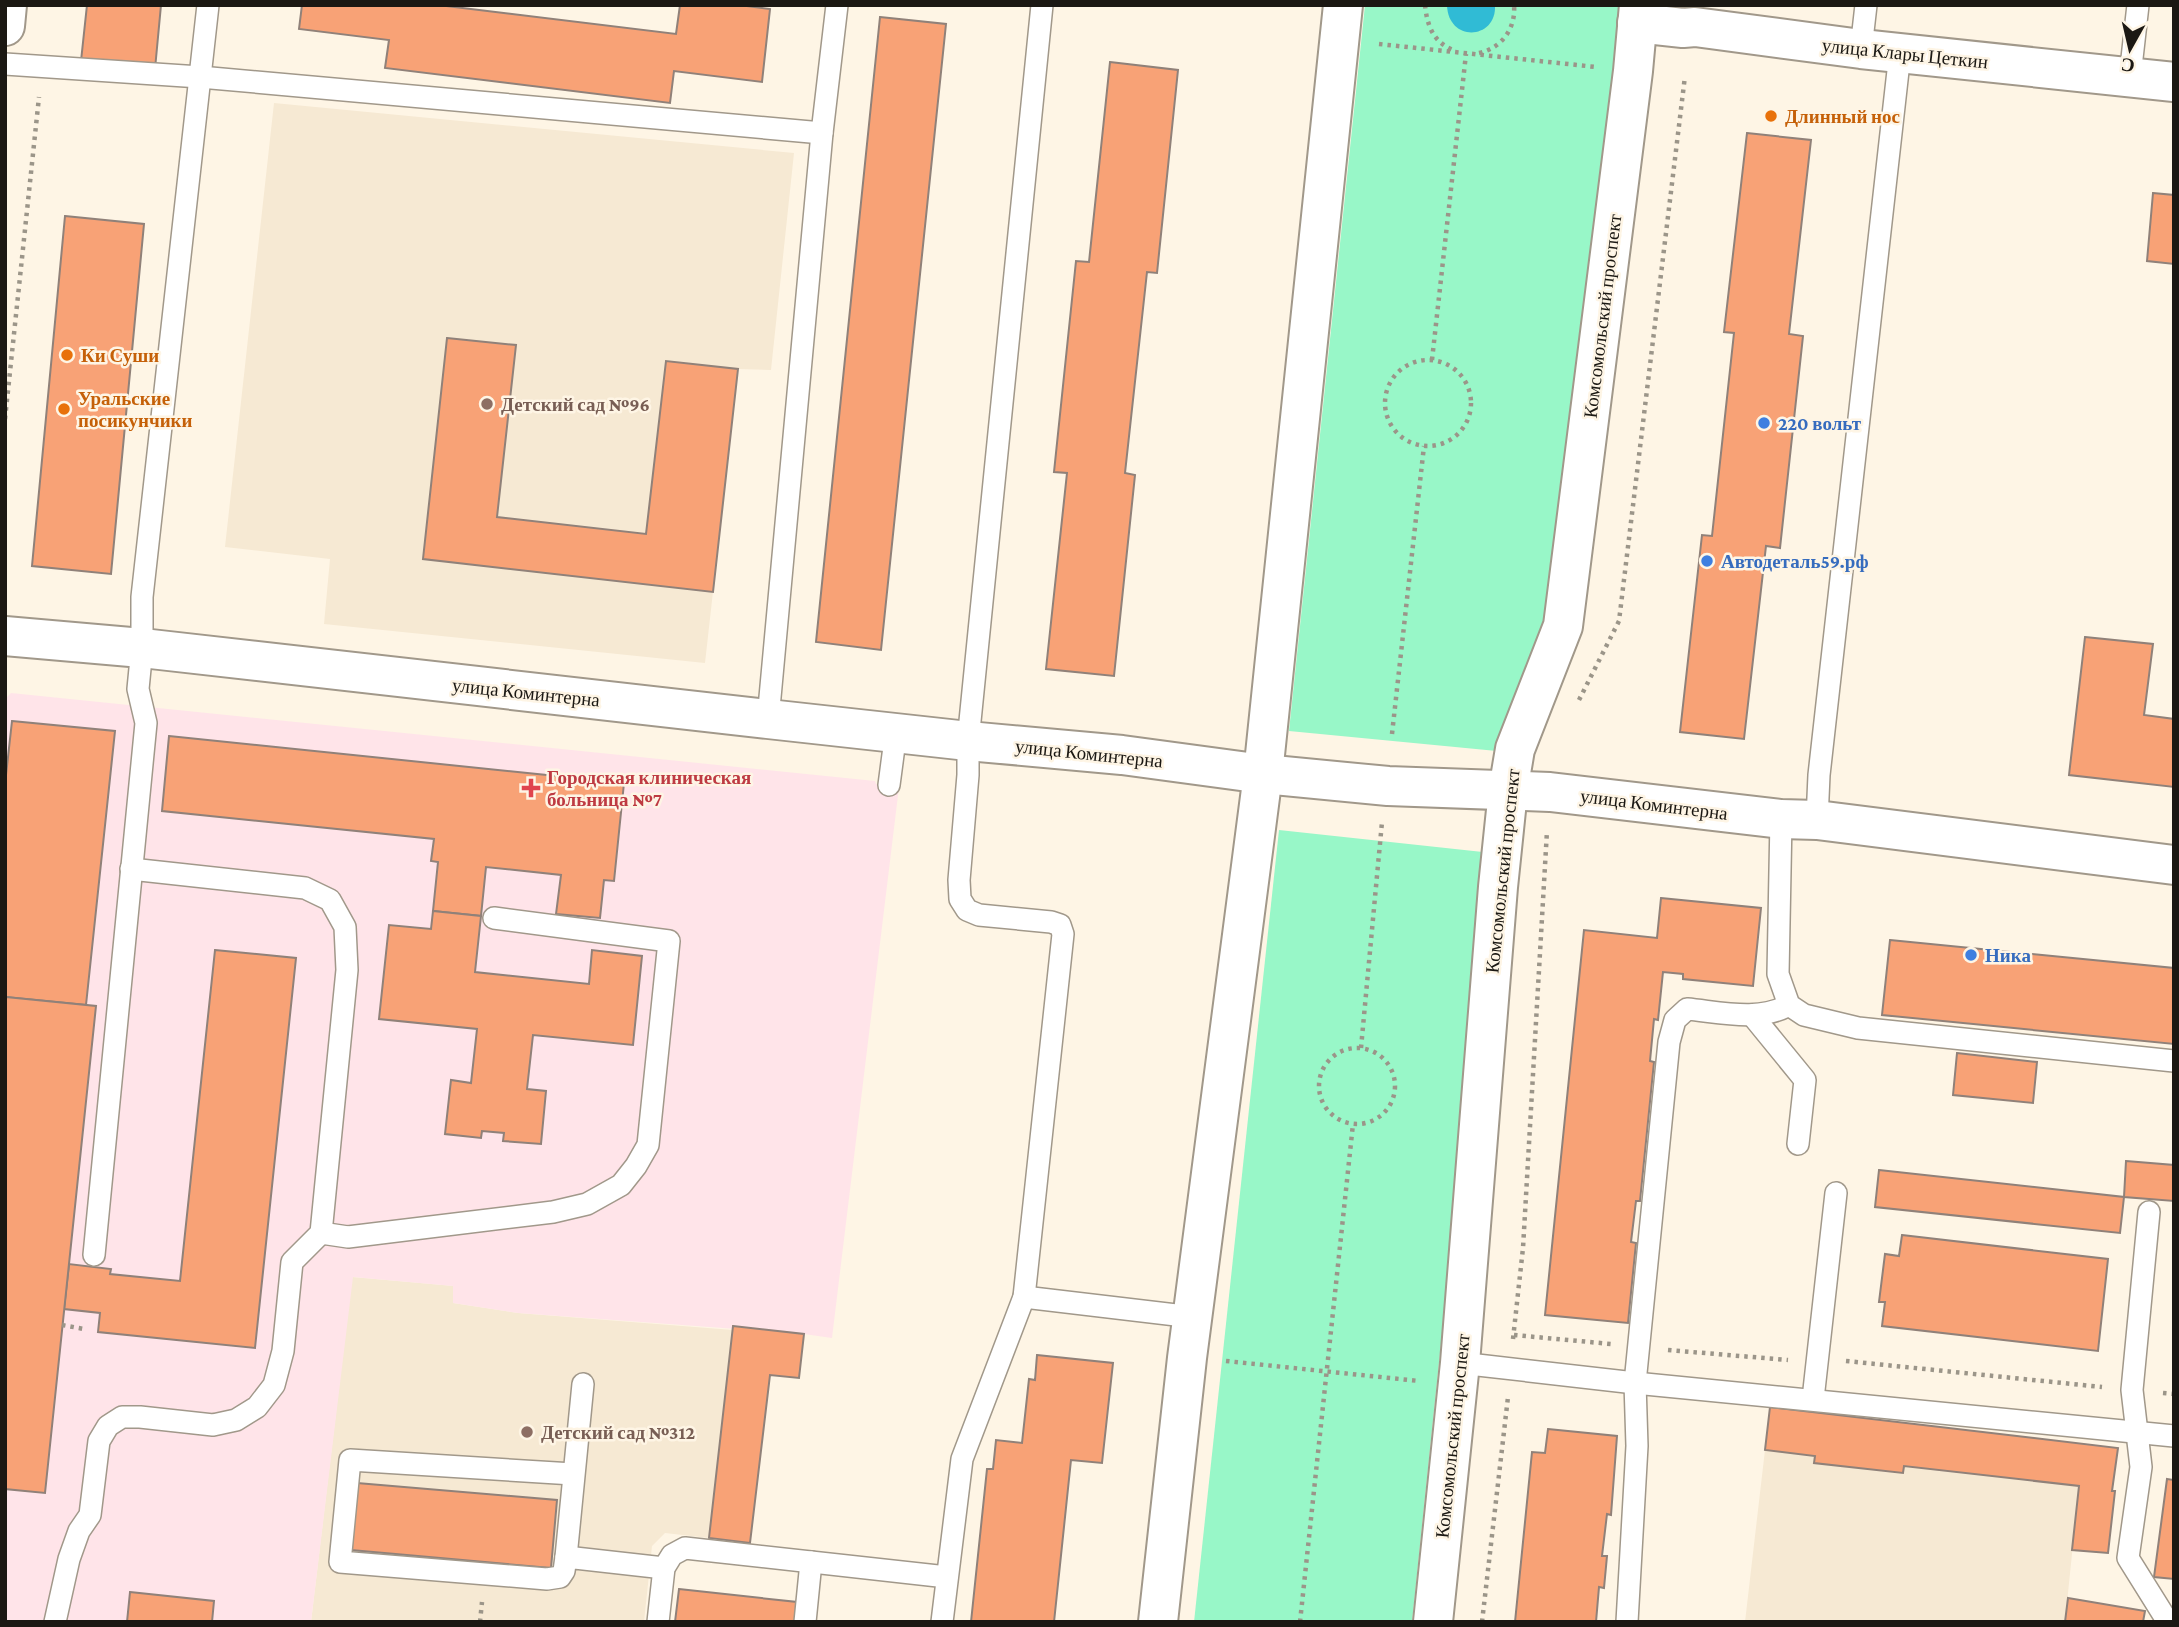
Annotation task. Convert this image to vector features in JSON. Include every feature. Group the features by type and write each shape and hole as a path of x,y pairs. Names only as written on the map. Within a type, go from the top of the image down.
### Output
{"street":[{"path":"5,26 7,5"},
{"name":"улица Клары Цеткин","path":"1638,14 1683,28 1695,27 1861,49 2174,82"},
{"name":"Комсомольский проспект","path":"1433,1622 1460,1363 1508,790 1516,749 1563,626 1638,14"},
{"path":"1158,1622 1193,1317 1263,774 1341,22"},
{"name":"улица Коминтерна","path":"5,636 142,648 968,741 1122,755 1263,774 1388,786 1550,792 2174,865"}],"lane":[{"path":"94,1255 146,723 138,689 142,648 142,597 208,5"},
{"path":"768,719 822,133 837,5"},
{"path":"942,1622 962,1459 1024,1297 1063,934 1060,925 1051,922 979,915 967,910 960,899 959,880 968,775 968,741 1042,5"},
{"path":"1861,49 1866,5"},
{"path":"2130,76 2138,5"},
{"path":"1900,53 1820,761 1799,820 1778,974 1789,1005 1804,1015 1858,1028 2174,1061"},
{"path":"5,64 200,77 822,133"},
{"path":"889,785 896,732"},
{"path":"55,1622 69,1559 79,1531 90,1515 99,1441 108,1426 122,1417 213,1425 236,1420 257,1407 274,1384 283,1351 292,1262 321,1233 347,970 345,927 330,901 305,888 131,869"},
{"path":"321,1233 348,1237 553,1212 587,1204 621,1185 648,1145 669,941 494,918"},
{"path":"1627,1622 1637,1446 1634,1383 1669,1042 1675,1020 1687,1009 1752,1015 1776,1012 1789,1005"},
{"path":"1752,1015 1805,1080 1798,1143"},
{"path":"1813,1399 1836,1193"},
{"path":"2149,1212 2132,1390 2141,1467 2128,1558 2168,1622"},
{"path":"1024,1297 1193,1317"},
{"path":"1460,1363 1634,1383 2174,1436"},
{"path":"573,1474 349,1460 340,1563 547,1579 560,1577 564,1571 583,1384"},
{"path":"658,1622 664,1568 672,1555 685,1548 947,1577"},
{"path":"565,1558 664,1568"},
{"path":"805,1622 811,1562"}],"path":[{"path":"1425,5 1427,22 1435,38 1449,49 1466,54 1483,52 1499,44 1510,31 1515,14 1514,5"},
{"path":"1341,22 1466,54 1607,69"},
{"path":"1432,359 1466,54"},
{"path":"5,419 42,68"},
{"path":"1578,701 1619,621 1685,76"},
{"path":"1432,359 1447,363 1459,372 1468,385 1472,400 1470,415 1464,428 1452,439 1438,445 1424,446 1409,442 1396,433 1388,421 1384,406 1392,377 1404,366 1432,359"},
{"path":"1392,734 1424,446"},
{"path":"1361,1048 1383,816"},
{"path":"1482,1622 1523,1248 1548,819"},
{"path":"1361,1048 1376,1052 1387,1062 1394,1074 1395,1090 1391,1104 1381,1115 1368,1122 1353,1124 1339,1119 1327,1110 1319,1082 1324,1067 1333,1056 1346,1049 1361,1048"},
{"path":"1300,1622 1353,1124"},
{"path":"62,1325 84,1329"},
{"path":"1222,1361 1423,1381"}],"shaded area":[{"name":"Детский сад №96","path":"274,103 794,153 771,370 738,369 705,663 324,624 330,559 225,547"},
{"path":"11,693 875,781 876,784 899,787 832,1338 518,1313 453,1303 453,1286 353,1277 311,1622 5,1622 5,707 6,698"},
{"name":"Детский сад №312","path":"352,1277 454,1286 453,1303 518,1313 733,1330 709,1538 665,1533 652,1546 644,1622 311,1622"},
{"path":"1765,1450 1815,1456 1814,1463 1903,1473 1904,1466 2079,1486 2065,1622 1745,1622"}],"green space":[{"path":"1365,5 1625,5 1560,575 1507,752 1289,731"},
{"path":"1279,830 1492,853 1412,1622 1194,1622"}],"water":[{"path":"1447,5 1495,5 1494,17 1481,30 1463,31 1455,26 1449,17"}],"building":[{"path":"87,5 161,5 155,69 81,61"},
{"path":"302,5 438,5 676,34 680,5 739,5 770,9 762,82 674,71 670,103 385,68 389,40 299,29"},
{"path":"880,17 946,24 881,650 816,642"},
{"path":"1110,62 1178,70 1157,273 1147,272 1125,473 1135,475 1114,676 1046,669 1067,473 1054,472 1076,261 1089,262"},
{"path":"1747,133 1811,140 1789,334 1803,336 1780,548 1766,546 1744,739 1680,732 1702,535 1712,536 1734,333 1724,332"},
{"path":"2153,193 2174,195 2174,264 2147,261"},
{"path":"65,216 144,224 111,574 32,566"},
{"path":"447,338 516,345 497,517 646,534 666,361 738,369 713,592 423,559"},
{"path":"2085,637 2153,644 2144,715 2174,719 2174,787 2069,775"},
{"path":"12,721 115,731 86,1005 5,997 5,784"},
{"path":"169,736 624,783 614,881 604,880 600,918 556,914 561,875 486,867 481,916 433,911 438,862 431,861 434,839 162,811"},
{"path":"1661,898 1761,908 1753,986 1683,979 1683,974 1663,972 1658,1020 1654,1019 1650,1061 1654,1062 1640,1201 1636,1201 1631,1242 1636,1243 1628,1323 1545,1315 1584,930 1657,938"},
{"path":"433,911 481,916 475,972 589,984 592,950 642,956 633,1045 533,1035 527,1089 546,1091 541,1144 503,1141 504,1133 482,1131 481,1138 445,1134 451,1080 471,1083 477,1029 379,1019 389,925 431,929"},
{"path":"1890,940 2174,968 2174,1044 1882,1015"},
{"path":"215,950 296,958 255,1348 98,1332 100,1313 64,1309 69,1264 111,1269 110,1274 180,1281"},
{"path":"6,997 96,1006 45,1493 5,1489"},
{"path":"1957,1053 2037,1062 2033,1103 1953,1095"},
{"path":"2126,1161 2174,1165 2174,1201 2124,1197"},
{"path":"1879,1170 2124,1197 2120,1233 1875,1207"},
{"path":"1902,1235 2108,1259 2098,1351 1882,1326 1885,1302 1879,1302 1885,1254 1899,1256"},
{"path":"733,1326 804,1334 799,1378 770,1375 750,1543 709,1538"},
{"path":"1037,1355 1113,1363 1102,1463 1071,1460 1054,1622 971,1622 987,1469 993,1469 996,1440 1022,1443 1029,1379 1035,1380"},
{"path":"1770,1407 2118,1448 2108,1553 2072,1550 2079,1486 1904,1466 1903,1473 1814,1463 1815,1456 1765,1450"},
{"path":"1548,1429 1617,1436 1611,1515 1607,1514 1602,1556 1607,1556 1604,1588 1599,1587 1596,1622 1515,1622 1532,1452 1545,1453"},
{"path":"2167,1479 2174,1480 2174,1579 2154,1577"},
{"path":"357,1483 557,1500 551,1568 351,1550"},
{"path":"679,1589 797,1602 795,1622 675,1622"},
{"path":"130,1592 214,1601 212,1622 127,1622"},
{"path":"2068,1598 2145,1611 2143,1622 2065,1622"}],"place":[{"name":"Длинный нос","path":"1771,116"},
{"name":"Ки Суши","path":"67,355"},
{"name":"Детский сад №96","path":"487,404"},
{"name":"Уральские посикунчики","path":"64,409"},
{"name":"220 вольт","path":"1764,423"},
{"name":"Автодеталь59.рф","path":"1707,561"},
{"name":"Городская клиническая больница №7","path":"531,788"},
{"name":"Ника","path":"1971,955"},
{"name":"Детский сад №312","path":"527,1432"}]}
